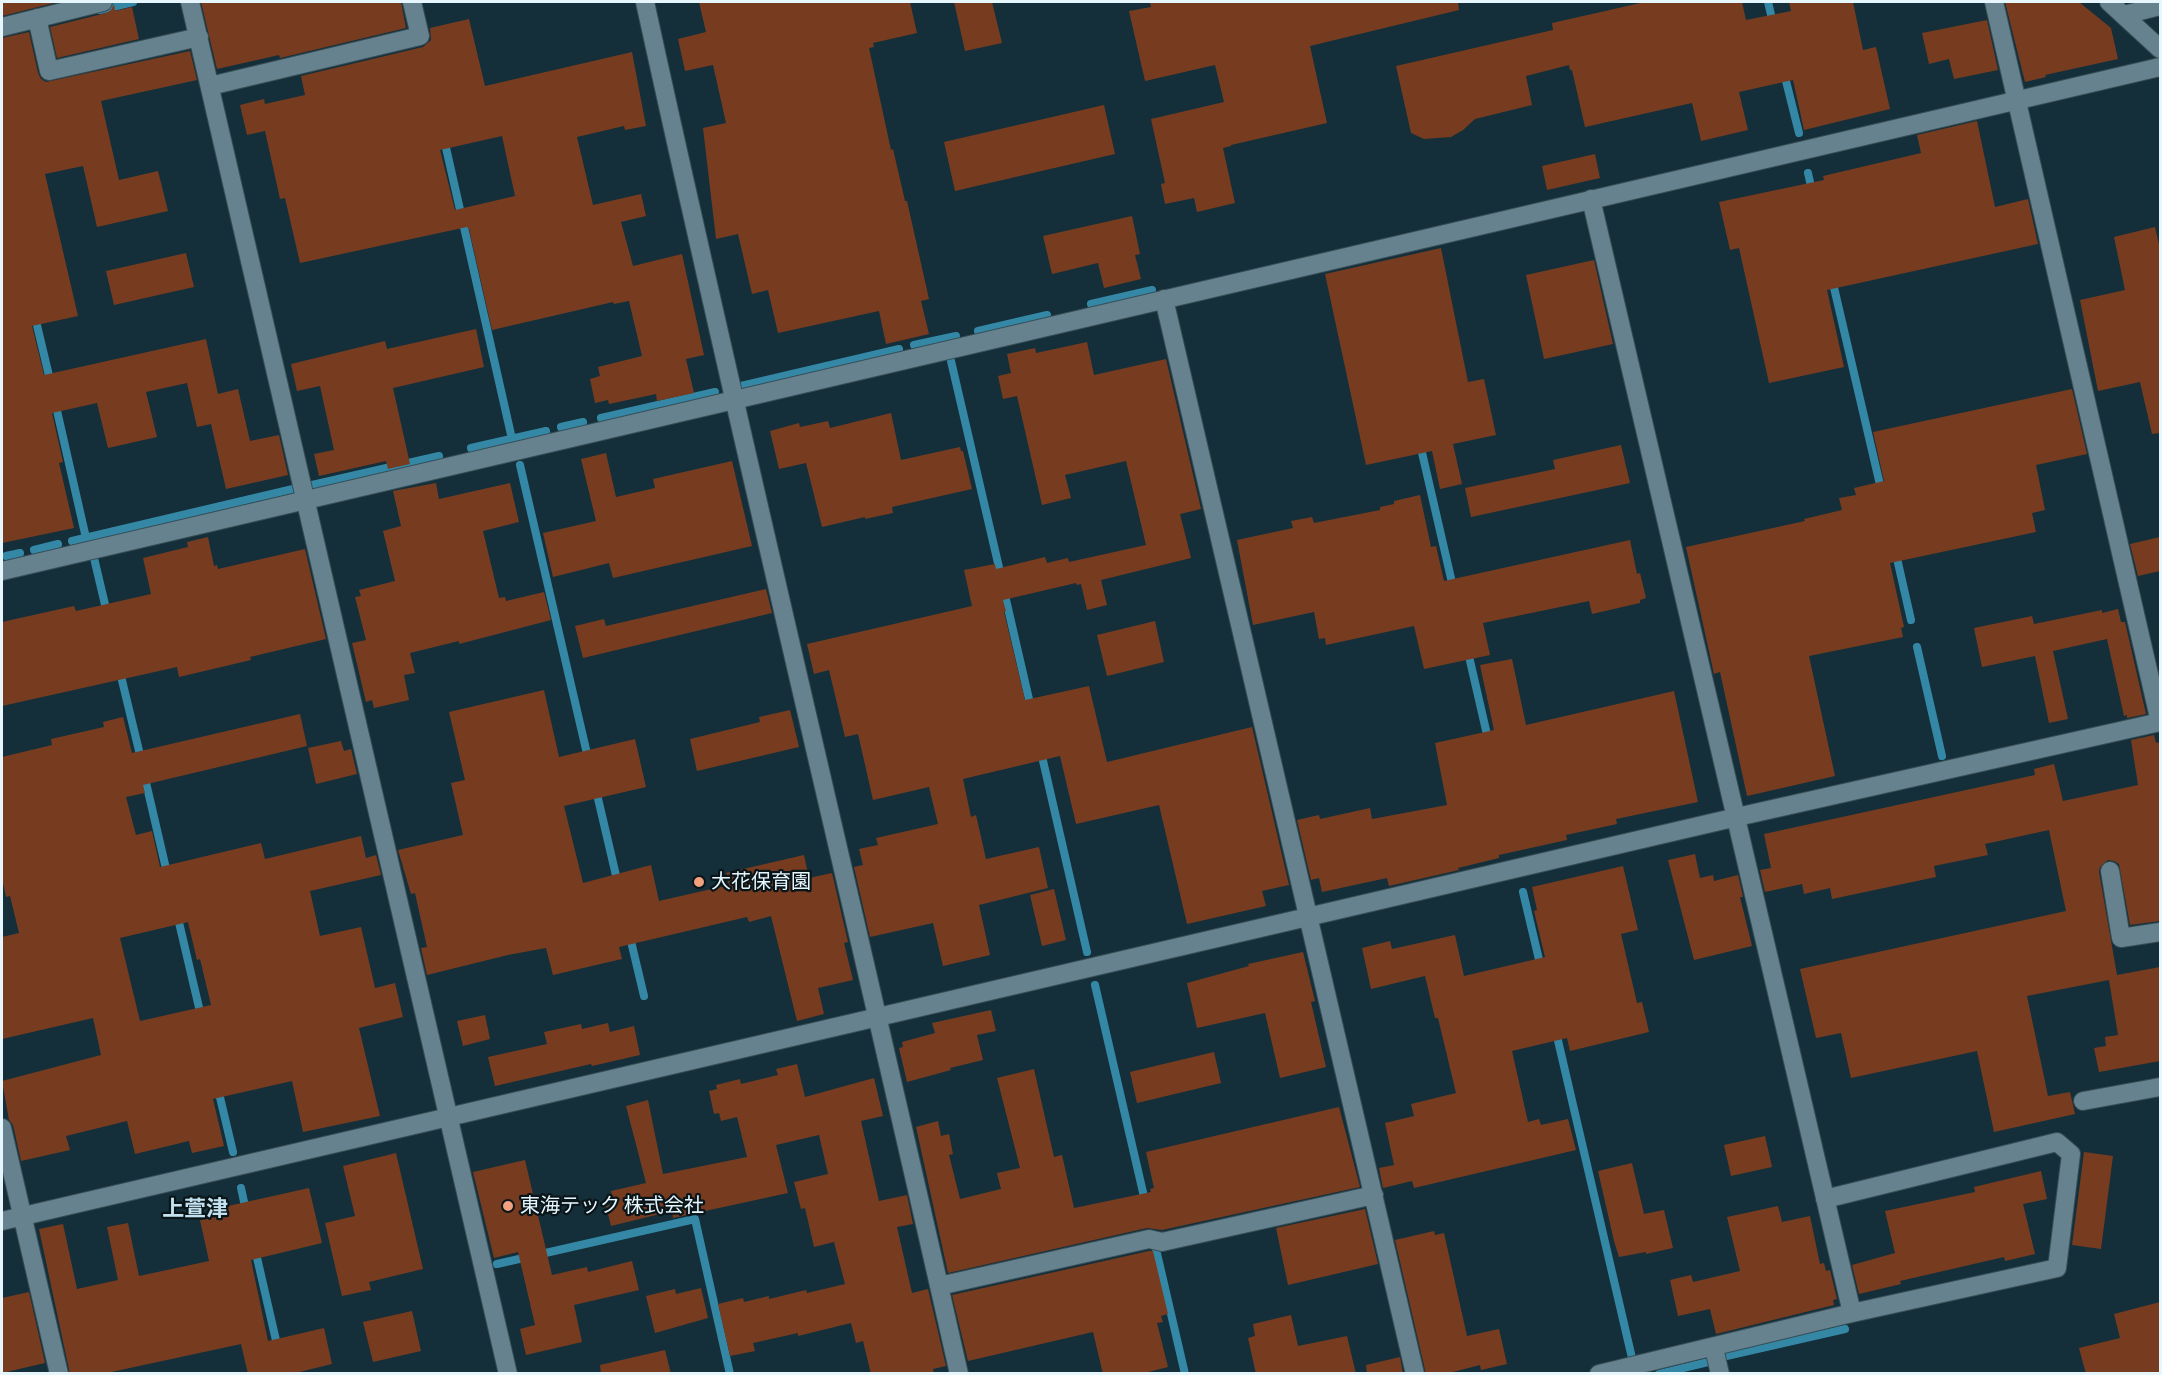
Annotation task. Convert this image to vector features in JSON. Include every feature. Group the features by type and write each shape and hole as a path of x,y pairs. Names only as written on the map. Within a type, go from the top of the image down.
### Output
{"street":[{"path":"2,27 103,2"},
{"path":"190,2 508,1374"},
{"path":"210,86 420,36 412,2"},
{"path":"645,2 733,400 879,1017 959,1374"},
{"path":"2,1221 1737,817 2160,722 1994,2"},
{"path":"2109,2 2160,49"},
{"path":"2124,15 2160,6"},
{"path":"37,18 49,71 199,37"},
{"path":"2,571 2160,67"},
{"path":"1591,200 1852,1313"},
{"path":"1164,299 1415,1374"},
{"path":"2110,871 2121,938 2160,932"},
{"path":"2083,1101 2160,1087"},
{"path":"2,1128 59,1374"},
{"path":"1599,1374 1852,1313 2058,1268 2071,1154 2057,1143 1825,1198"},
{"path":"939,1286 1149,1239 1162,1242 1374,1196"},
{"path":"1714,1348 1720,1374"}],"building":[{"path":"2,2 58,2 2,16"},
{"path":"201,2 401,2 406,28 280,58 279,55 217,69"},
{"path":"699,2 910,2 917,33 873,43 874,47 869,48 891,150 893,149 905,201 907,201 929,299 921,301 929,334 886,344 879,311 778,333 768,290 752,294 738,234 716,239 703,128 726,123 713,65 685,71 678,39 706,32"},
{"path":"954,2 992,2 1002,43 965,51"},
{"path":"1150,2 1458,2 1459,10 1310,46 1327,123 1223,148 1235,203 1197,212 1194,198 1165,204 1161,184 1165,183 1151,119 1224,102 1215,65 1145,81 1129,11 1151,7"},
{"path":"1645,2 1742,2 1746,20 1791,11 1789,2 1853,2 1863,50 1876,47 1890,109 1804,130 1793,80 1739,92 1748,130 1701,141 1692,103 1585,127 1569,65 1526,76 1532,105 1475,119 1451,137 1424,139 1411,133 1396,66 1553,30 1552,23"},
{"path":"2005,2 2079,2 2111,28 2118,59 2045,75 2046,77 2025,82"},
{"path":"114,4 115,11 132,7 139,39 57,58 50,27 106,13"},
{"path":"469,19 485,86 632,52 646,126 625,130 624,126 577,137 593,205 641,194 646,216 621,222 633,266 682,254 704,355 686,359 694,393 657,401 656,394 609,404 608,400 595,403 590,379 600,376 598,367 642,356 629,301 614,304 613,302 492,330 467,227 300,263 285,198 280,199 265,131 247,135 240,105 264,99 265,104 305,95 301,76 423,47 431,40 430,28","holes":["502,136 515,196 455,210 440,150"]},
{"path":"1987,20 1998,70 1954,79 1949,59 1929,64 1922,33"},
{"path":"29,32 38,73 46,82 190,51 197,80 101,101 119,180 158,171 168,211 97,227 83,166 45,174 78,316 32,326 44,375 206,339 218,394 238,389 250,441 279,435 288,475 226,489 211,424 197,427 187,383 146,392 157,437 108,448 97,403 52,413 63,462 59,463 74,528 2,543 2,38"},
{"path":"1104,105 1115,154 955,191 944,142"},
{"path":"1977,121 1995,207 2028,199 2038,244 1827,290 1844,367 1769,383 1739,248 1730,250 1719,202 1824,180 1823,176 1921,153 1917,135"},
{"path":"1595,154 1600,178 1547,190 1542,166"},
{"path":"1132,216 1140,254 1135,255 1141,279 1104,288 1098,263 1052,274 1043,236"},
{"path":"2155,227 2160,249 2160,433 2152,434 2140,382 2098,391 2080,300 2125,290 2114,237"},
{"path":"1441,248 1468,382 1484,379 1496,435 1453,444 1462,484 1440,489 1432,451 1366,465 1325,274"},
{"path":"186,253 194,287 114,305 106,271"},
{"path":"1594,260 1613,344 1544,359 1526,275"},
{"path":"476,329 484,367 393,388 410,464 388,469 386,461 319,476 314,454 334,450 320,386 297,391 291,364 385,341 387,349"},
{"path":"1087,342 1094,375 1166,359 1201,509 1180,514 1191,558 1101,580 1107,605 1087,610 1081,584 1076,583 1003,600 1025,700 1089,686 1107,762 1252,727 1289,885 1262,891 1266,906 1187,924 1159,805 1076,824 1060,756 963,779 971,817 976,815 986,859 1039,847 1048,888 979,905 990,955 943,966 933,923 870,937 854,867 863,865 859,849 878,845 876,838 938,824 929,787 873,800 858,734 845,737 829,670 814,674 807,644 972,606 964,570 995,564 996,569 1045,557 1047,563 1068,558 1069,562 1146,545 1126,461 1065,475 1071,498 1042,505 1017,396 1003,399 998,376 1011,373 1007,354 1035,348 1036,353"},
{"path":"2072,389 2087,454 2036,465 2045,510 2032,513 2036,532 1890,563 1904,627 1901,628 1903,637 1809,656 1835,776 1747,796 1720,672 1714,674 1686,547 1805,521 1804,519 1842,510 1839,498 1856,495 1854,488 1884,481 1873,432"},
{"path":"891,413 901,460 960,447 972,489 892,507 893,513 822,527 806,463 779,469 770,431 799,423 800,427 828,421 830,428"},
{"path":"1621,445 1630,483 1471,517 1465,488 1555,469 1553,460"},
{"path":"606,453 616,497 655,488 653,479 732,461 752,546 613,578 609,563 553,577 543,533 596,521 581,459"},
{"path":"436,483 439,499 510,483 519,522 483,531 499,598 505,597 506,601 544,592 551,620 459,644 459,641 410,653 415,673 404,675 409,700 374,708 372,700 366,702 352,643 366,640 355,597 361,596 359,590 395,581 383,531 401,526 393,491"},
{"path":"1420,495 1431,547 1436,546 1444,581 1630,540 1637,574 1640,573 1646,598 1640,600 1640,603 1592,614 1589,601 1483,623 1490,655 1424,669 1414,626 1326,645 1325,638 1319,639 1314,612 1253,625 1237,540 1293,528 1291,521 1312,517 1314,523 1380,510 1380,507 1394,504 1394,501"},
{"path":"208,537 214,566 217,565 218,569 305,549 326,639 179,677 177,667 2,706 2,622 74,606 76,611 151,594 143,558 188,547 187,542"},
{"path":"2160,537 2160,571 2138,576 2130,544"},
{"path":"766,589 772,613 583,658 575,626 604,619 606,626"},
{"path":"2118,609 2121,622 2125,622 2146,714 2127,718 2127,715 2124,716 2107,639 2053,651 2068,719 2049,723 2035,656 1982,667 1974,628 2032,616 2034,624 2102,610 2102,613"},
{"path":"1155,621 1164,662 1107,676 1097,635"},
{"path":"1512,659 1526,725 1674,691 1698,802 1616,819 1617,824 1566,835 1567,840 1499,855 1499,858 1458,868 1459,870 1389,886 1387,878 1322,892 1319,878 1311,880 1297,820 1319,815 1320,819 1370,808 1372,819 1447,805 1435,743 1494,730 1480,665"},
{"path":"544,690 559,757 635,739 646,787 564,806 583,883 651,865 659,901 729,885 726,873 804,855 809,878 832,873 848,942 844,943 853,980 818,988 824,1014 797,1021 771,916 749,922 747,917 619,947 622,959 553,975 546,948 427,975 421,948 427,947 415,893 411,894 398,850 463,835 451,783 465,780 449,712"},
{"path":"790,710 799,747 697,771 690,739 760,722 759,717"},
{"path":"300,714 307,746 143,785 145,793 126,797 136,835 152,831 160,867 261,843 265,859 361,836 366,858 376,855 381,875 310,891 320,936 361,927 375,988 395,983 403,1017 359,1028 380,1116 303,1132 292,1081 213,1099 224,1146 192,1153 189,1141 135,1154 127,1121 66,1136 70,1150 21,1161 13,1125 9,1120 2,1081 101,1055 93,1018 2,1039 2,937 19,933 10,896 6,897 2,878 2,757 52,745 51,739 104,727 103,722 123,717 132,753","holes":["188,922 197,960 200,959 211,1005 140,1021 120,938"]},
{"path":"2154,735 2156,743 2160,742 2160,921 2130,925 2119,864 2108,860 2100,867 2099,872 2117,975 2160,967 2160,1061 2099,1072 2094,1048 2106,1046 2105,1037 2118,1035 2109,980 2027,996 2048,1096 2070,1092 2075,1114 1994,1132 1977,1051 1851,1078 1841,1033 1816,1038 1800,969 2066,911 2049,830 1985,844 1988,855 1934,866 1936,877 1832,899 1830,888 1804,894 1802,884 1765,892 1760,870 1771,868 1764,834 2035,775 2034,769 2054,764 2063,801 2138,785 2131,740"},
{"path":"341,741 344,751 351,749 357,774 316,784 308,748"},
{"path":"1695,854 1700,878 1713,875 1714,881 1738,875 1743,897 1740,897 1752,946 1694,960 1668,860"},
{"path":"1623,866 1638,930 1621,934 1637,1003 1642,1002 1649,1032 1570,1051 1567,1038 1512,1051 1528,1122 1539,1119 1541,1125 1568,1119 1576,1150 1414,1188 1412,1181 1383,1188 1379,1168 1394,1165 1385,1123 1414,1116 1411,1104 1456,1093 1438,1018 1435,1018 1425,976 1371,989 1362,948 1390,941 1392,949 1455,935 1464,976 1545,957 1534,911 1537,910 1532,887"},
{"path":"1054,889 1066,940 1042,946 1030,895"},
{"path":"1303,952 1315,1001 1311,1002 1326,1067 1280,1078 1265,1013 1197,1028 1187,983 1249,966 1248,964"},
{"path":"991,1010 996,1031 977,1035 983,1060 907,1082 899,1048 903,1047 902,1042 935,1033 932,1023"},
{"path":"485,1015 490,1039 463,1046 457,1021"},
{"path":"608,1023 610,1032 634,1026 640,1055 495,1086 488,1057 547,1044 544,1032 581,1024 582,1029"},
{"path":"1214,1052 1221,1083 1137,1103 1130,1072"},
{"path":"797,1064 805,1097 874,1078 883,1116 861,1121 879,1201 907,1195 913,1224 897,1227 912,1293 928,1289 946,1366 933,1369 934,1374 871,1374 863,1341 856,1343 851,1323 798,1336 798,1333 753,1343 755,1351 730,1356 718,1304 743,1298 744,1302 769,1296 769,1299 845,1284 834,1242 814,1247 805,1208 801,1209 794,1182 828,1174 819,1135 776,1145 788,1193 673,1218 672,1211 611,1226 606,1206 614,1204 611,1191 646,1183 626,1106 648,1100 663,1174 747,1157 737,1117 721,1121 719,1113 714,1114 709,1091 717,1089 716,1085 740,1079 741,1084 778,1075 776,1069"},
{"path":"1034,1069 1054,1157 1062,1155 1074,1208 1151,1192 1150,1189 1154,1188 1146,1152 1339,1107 1360,1187 1162,1230 1147,1228 948,1273 916,1127 938,1121 941,1136 949,1134 953,1154 949,1155 960,1199 1001,1189 997,1173 1020,1168 997,1078"},
{"path":"1765,1136 1772,1167 1731,1176 1724,1145"},
{"path":"2084,1152 2113,1156 2101,1249 2072,1245"},
{"path":"396,1153 423,1269 369,1282 371,1290 342,1296 325,1223 355,1216 343,1166"},
{"path":"525,1160 552,1275 587,1267 588,1272 632,1261 639,1290 574,1305 582,1342 526,1355 520,1329 535,1325 518,1252 494,1258 473,1172"},
{"path":"1632,1163 1644,1214 1664,1210 1673,1248 1619,1257 1598,1171"},
{"path":"2041,1171 2047,1199 2023,1204 2035,1254 2005,1261 2004,1257 1900,1281 1901,1284 1859,1294 1852,1265 1895,1253 1885,1211 1975,1192 1974,1187"},
{"path":"309,1188 322,1243 251,1260 268,1341 324,1328 332,1364 291,1374 248,1374 241,1344 102,1374 70,1374 39,1229 63,1224 77,1289 118,1280 107,1227 128,1223 139,1276 209,1261 200,1220 221,1216 219,1208"},
{"path":"1778,1206 1782,1222 1810,1216 1820,1264 1824,1263 1826,1271 1830,1270 1837,1299 1833,1300 1834,1305 1716,1334 1710,1309 1678,1316 1670,1280 1691,1275 1693,1282 1740,1271 1727,1217"},
{"path":"1365,1209 1378,1264 1288,1285 1276,1228"},
{"path":"1434,1231 1435,1235 1444,1233 1467,1336 1499,1329 1507,1364 1481,1370 1480,1365 1445,1374 1426,1374 1395,1240"},
{"path":"1153,1251 1168,1314 1161,1316 1163,1322 1157,1323 1168,1367 1140,1374 1103,1374 1093,1332 968,1361 952,1295"},
{"path":"701,1288 708,1318 655,1333 646,1296 675,1289 676,1294"},
{"path":"29,1292 45,1363 2,1373 2,1298"},
{"path":"2160,1302 2160,1374 2086,1374 2079,1348 2120,1338 2114,1314"},
{"path":"412,1311 421,1351 373,1362 363,1322"},
{"path":"1291,1315 1298,1346 1347,1336 1356,1374 1256,1374 1248,1338 1255,1336 1253,1324"},
{"path":"665,1350 671,1374 601,1374 600,1365"},
{"path":"1400,1357 1403,1374 1367,1374 1366,1365"}],"waterway":[{"path":"100,10 133,2"},
{"path":"1768,2 1773,23"},
{"path":"1784,73 1799,133"},
{"path":"444,139 512,439"},
{"path":"1808,173 1812,191"},
{"path":"1832,279 1881,489"},
{"path":"1091,304 1152,290"},
{"path":"978,331 1047,315"},
{"path":"35,317 51,384"},
{"path":"914,345 956,336"},
{"path":"741,386 899,349"},
{"path":"951,361 1001,576"},
{"path":"601,418 715,392"},
{"path":"55,402 86,538"},
{"path":"561,427 583,422"},
{"path":"471,448 546,431"},
{"path":"1420,444 1453,587"},
{"path":"312,485 439,456"},
{"path":"520,465 588,758"},
{"path":"72,541 293,489"},
{"path":"34,550 58,544"},
{"path":"6,556 20,553"},
{"path":"1896,554 1911,620"},
{"path":"94,558 107,613"},
{"path":"1004,591 1031,708"},
{"path":"1917,647 1942,756"},
{"path":"1468,652 1488,739"},
{"path":"120,672 141,759"},
{"path":"1041,752 1087,952"},
{"path":"144,774 167,873"},
{"path":"596,790 618,884"},
{"path":"1523,892 1541,968"},
{"path":"177,914 201,1016"},
{"path":"630,937 644,996"},
{"path":"1095,985 1145,1201"},
{"path":"1556,1032 1632,1358"},
{"path":"218,1089 233,1152"},
{"path":"241,1188 246,1211"},
{"path":"497,1264 695,1219 730,1374"},
{"path":"1155,1245 1185,1374"},
{"path":"255,1249 278,1349"},
{"path":"1722,1357 1845,1329"},
{"path":"1659,1374 1708,1362"}],"place":[{"name":"大花保育園","path":"699,882"},
{"name":"東海テック 株式会社","path":"508,1206"}],"district":[{"name":"上萱津","path":"195,1209"}]}
